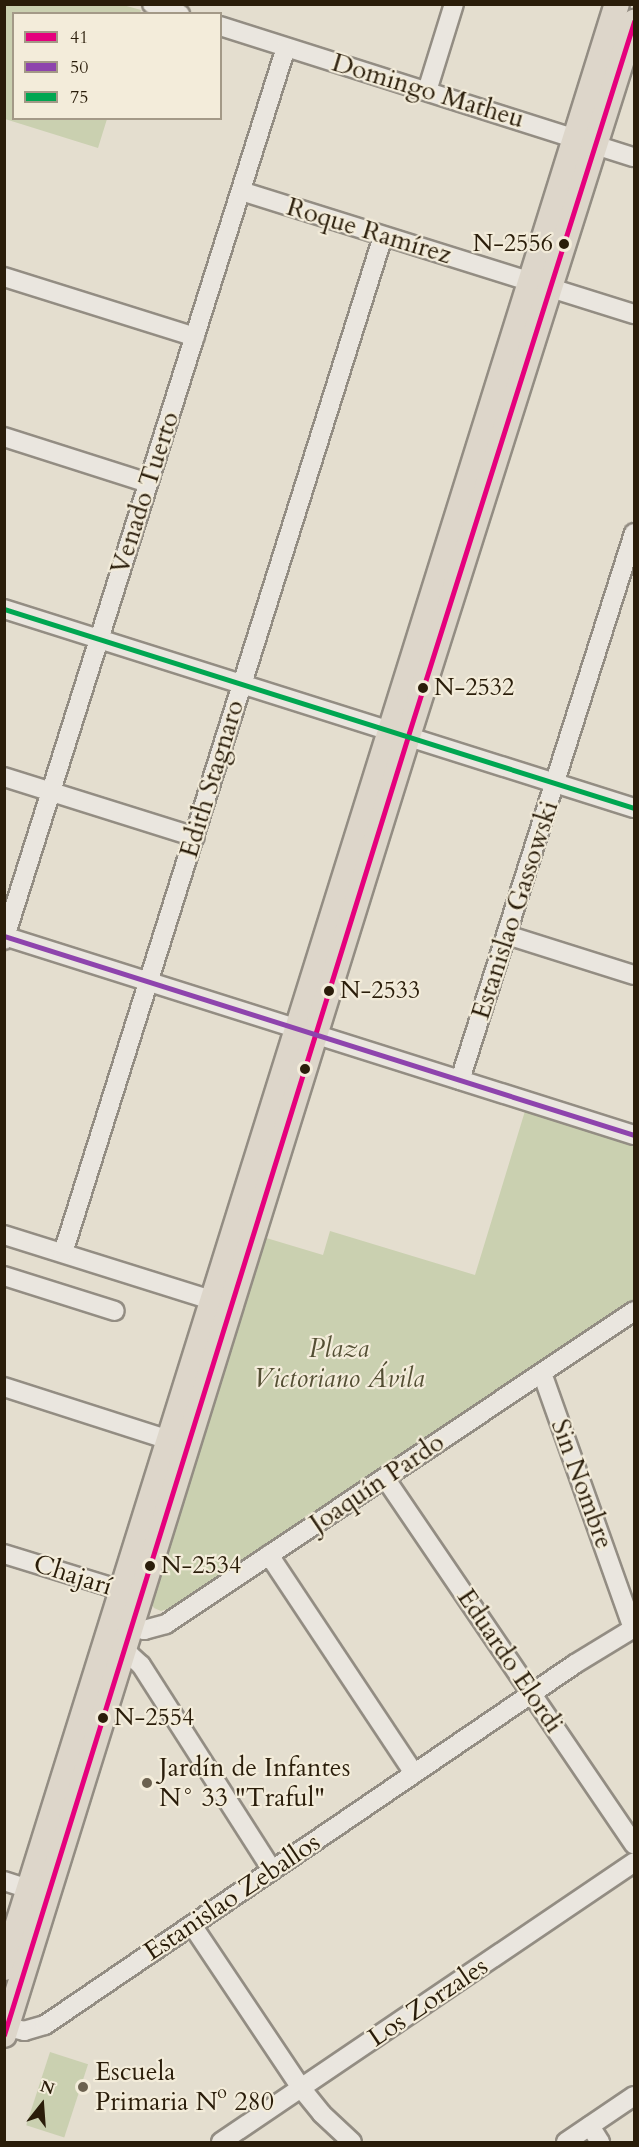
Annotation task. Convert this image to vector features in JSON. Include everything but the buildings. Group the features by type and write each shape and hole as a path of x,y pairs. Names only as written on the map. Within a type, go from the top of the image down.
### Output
{"main road":[{"path":"5,2029 114,1650 586,141 617,4"},
{"path":"586,141 634,22"},
{"path":"132,1594 170,1440 222,1303"},
{"path":"4,1968 29,1889 114,1650"}],"street":[{"path":"152,4 174,12"},
{"path":"427,91 454,4"},
{"name":"Domingo Matheu","path":"222,27 634,157"},
{"name":"Venado Tuerto","path":"5,938 286,47"},
{"name":"Roque Ramírez","path":"240,191 634,314"},
{"name":"Edith Stagnaro","path":"63,1253 383,236"},
{"path":"4,277 195,337"},
{"path":"4,437 148,483"},
{"name":"Estanislao Gassowski","path":"460,1080 634,534"},
{"path":"4,609 634,808"},
{"path":"4,777 195,837"},
{"path":"507,935 634,975"},
{"path":"5,938 634,1135"},
{"path":"4,1235 222,1303"},
{"path":"4,1276 115,1311"},
{"name":"Joaquín Pardo","path":"122,1625 150,1630 161,1627 634,1311"},
{"name":"Sin Nombre","path":"542,1373 634,1629"},
{"path":"4,1387 170,1440"},
{"name":"Eduardo Elordi","path":"385,1478 634,1844"},
{"name":"Chajarí","path":"4,1554 132,1594"},
{"path":"269,1555 414,1773"},
{"name":"Estanislao Zeballos","path":"5,2029 24,2031 45,2025 531,1693 634,1629"},
{"path":"114,1650 134,1657 144,1669 272,1870"},
{"name":"Los Zorzales","path":"221,2142 634,1862"},
{"path":"4,1881 29,1889"},
{"path":"192,1925 301,2088 322,2114 352,2142"},
{"path":"566,2142 634,2096"},
{"path":"590,2126 600,2142"}],"green space":[{"path":"5,5 123,5 141,10 140,12 12,12 12,120 107,120 98,148 5,119"},
{"name":"Plaza Victoriano Ávila","path":"525,1111 634,1146 634,1300 171,1608 161,1611 154,1608 150,1601 263,1237 323,1255 330,1231 475,1275"},
{"path":"50,2052 88,2064 64,2138 26,2125"}],"transit line":[{"name":"41","path":"4,2035 408,736 634,22"},
{"name":"75","path":"4,609 634,808"},
{"name":"50","path":"4,936 634,1135"}],"place":[{"name":"N-2556","path":"564,244"},
{"name":"N-2532","path":"423,688"},
{"name":"N-2533","path":"329,991"},
{"name":"N-2534","path":"150,1566"},
{"name":"N-2554","path":"103,1718"},
{"name":"Jardín de Infantes N° 33 \"Traful\"","path":"147,1783"},
{"name":"Escuela Primaria Nº 280","path":"83,2087"}]}
